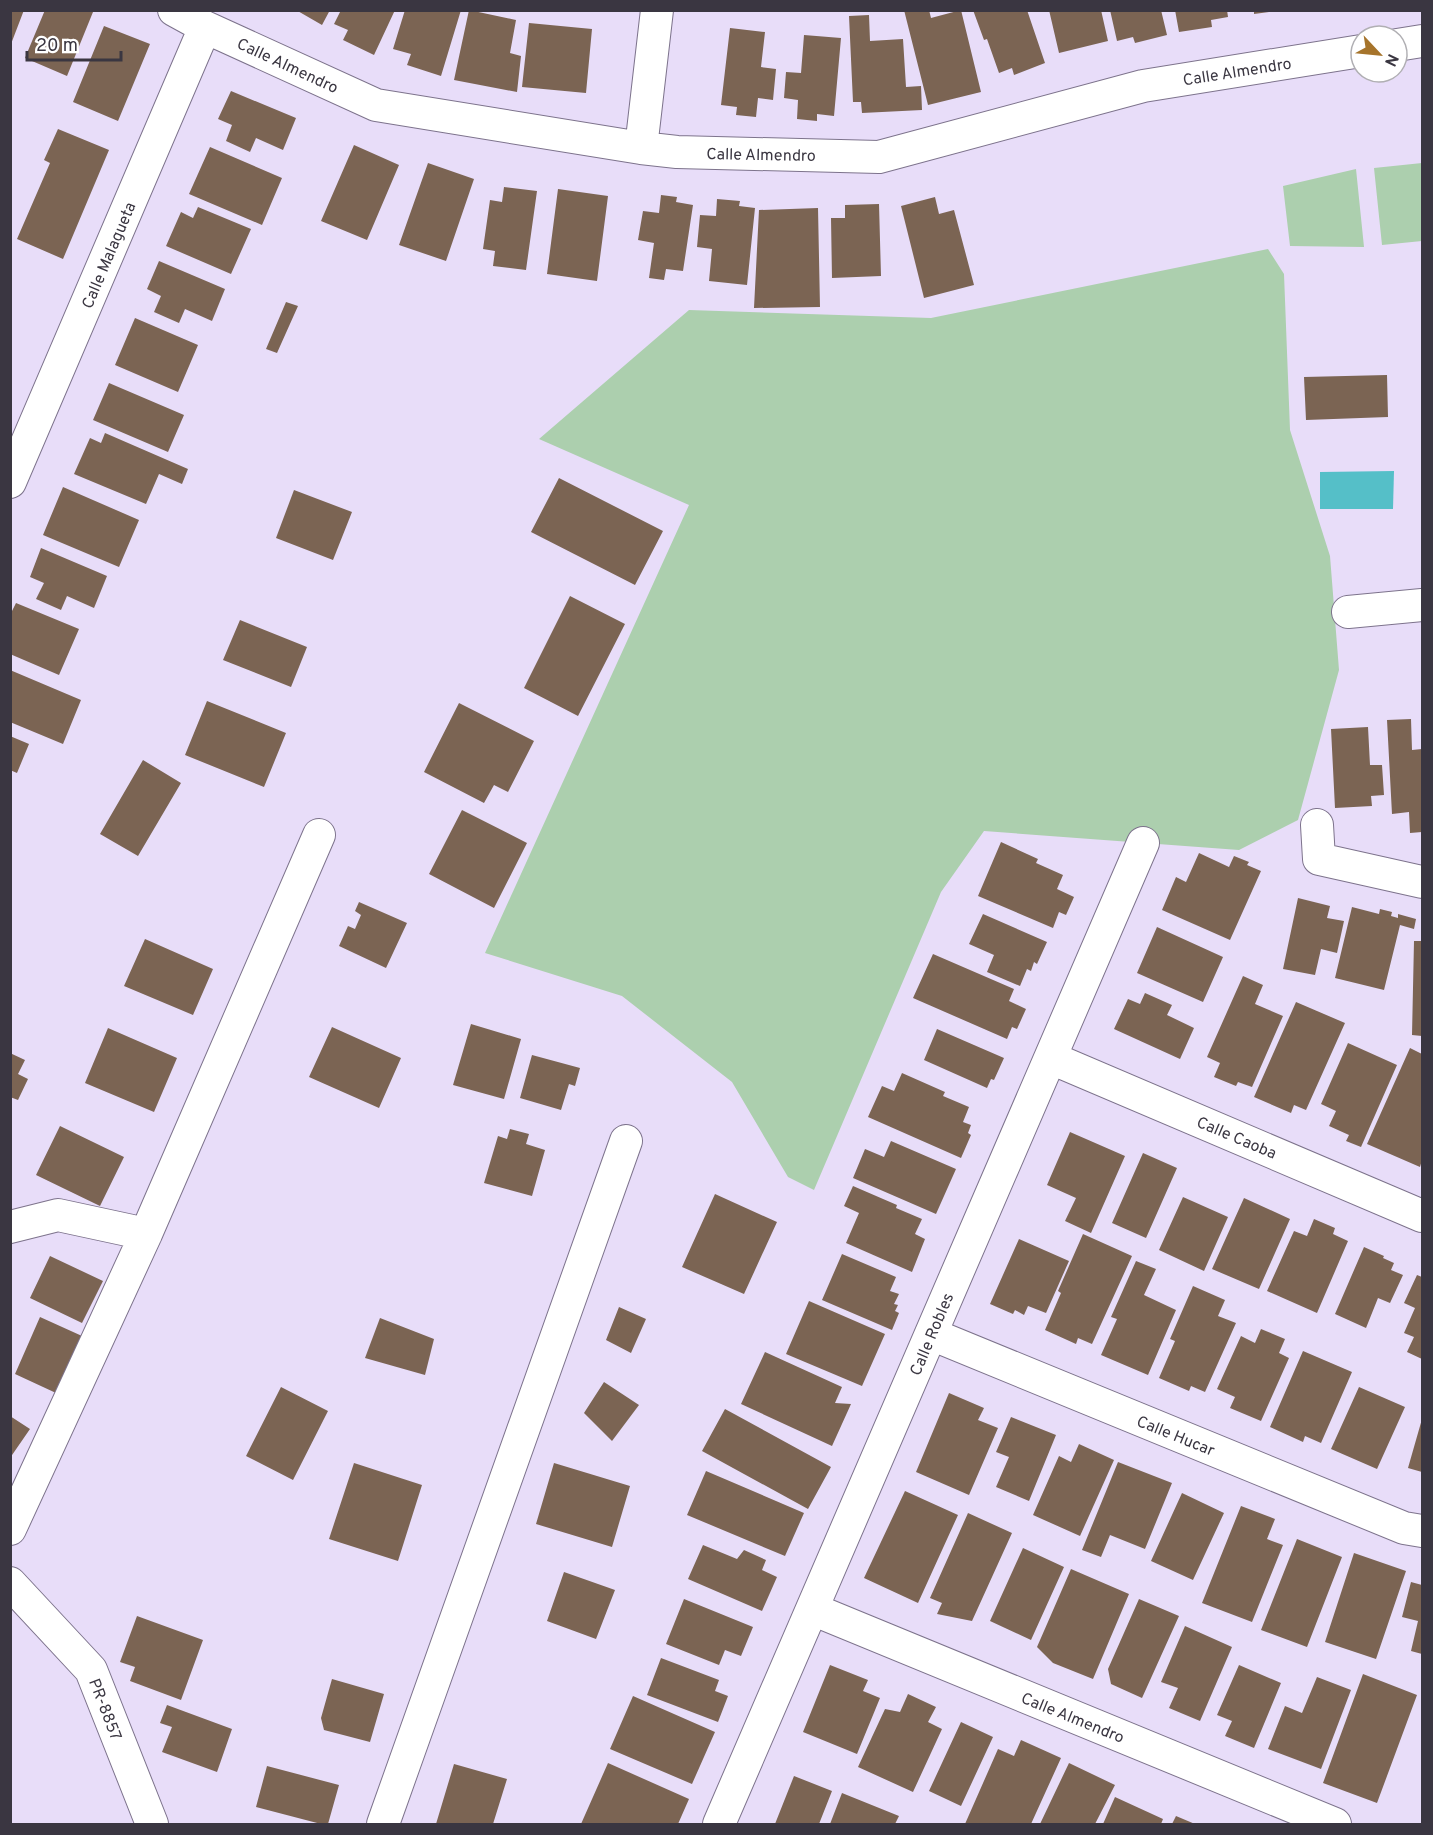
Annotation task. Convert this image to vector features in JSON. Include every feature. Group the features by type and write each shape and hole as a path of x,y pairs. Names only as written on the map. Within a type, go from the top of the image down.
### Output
{"street":[{"name":"Calle Almendro","path":"174,10 376,105 677,152 879,157 1143,86 1349,53"},
{"path":"641,148 657,10"},
{"name":"Calle Malagueta","path":"10,482 206,27"},
{"path":"1348,612 1422,605"},
{"path":"1317,825 1319,859 1422,882"},
{"path":"10,1529 146,1234 319,835"},
{"name":"Calle Robles","path":"719,1824 1143,843"},
{"name":"Calle Caoba","path":"1051,1058 1422,1216"},
{"path":"383,1824 626,1141"},
{"path":"10,1227 58,1215 146,1234"},
{"name":"Calle Hucar","path":"931,1334 1404,1528 1422,1532"},
{"name":"PR-8857","path":"10,1583 91,1670 152,1824"},
{"name":"Calle Almendro","path":"812,1609 1335,1824"}],"shaded area":[{"path":"1422,163 1422,241 1382,245 1374,168"},
{"path":"1356,169 1364,247 1290,246 1283,186"},
{"path":"1268,249 1284,274 1290,430 1330,556 1339,670 1298,820 1239,850 984,831 941,892 814,1190 788,1177 732,1082 622,996 485,953 689,505 539,439 689,310 931,318"},
{"path":"1394,471 1393,509 1320,509 1320,472"}],"building":[{"path":"10,10 24,10 11,44 10,44"},
{"path":"45,10 89,10 93,12 67,76 25,58"},
{"path":"296,10 330,10 322,25"},
{"path":"341,10 395,10 374,55 343,40 348,30 334,24"},
{"path":"405,10 461,10 441,76 407,65 411,54 393,49"},
{"path":"469,10 516,20 510,53 521,56 517,92 454,80"},
{"path":"904,10 929,10 931,18 961,10 981,92 928,105"},
{"path":"973,10 1027,10 1045,63 1014,75 1012,68 999,73 987,39 984,40"},
{"path":"1049,10 1101,10 1108,41 1059,53"},
{"path":"1110,10 1161,10 1167,35 1135,43 1133,37 1117,41"},
{"path":"1175,10 1227,10 1228,17 1211,20 1212,27 1179,32"},
{"path":"1254,10 1269,10 1269,12 1254,14"},
{"path":"869,15 870,41 903,39 906,87 921,86 922,110 862,113 861,102 853,102 849,16"},
{"path":"529,23 592,29 586,93 522,87"},
{"path":"104,26 150,44 118,121 73,102"},
{"path":"730,28 765,32 761,67 776,69 773,100 758,98 756,117 736,115 737,107 721,105"},
{"path":"804,35 841,38 834,116 817,114 817,121 797,119 798,100 784,98 786,72 801,73"},
{"path":"231,91 296,118 283,150 256,138 250,152 226,141 232,125 218,119"},
{"path":"58,129 109,150 63,259 17,239 50,163 44,160"},
{"path":"354,145 399,165 367,240 321,221"},
{"path":"210,147 282,178 262,225 189,194"},
{"path":"428,163 474,179 446,261 399,245"},
{"path":"504,187 537,191 526,270 493,266 495,251 483,249 490,200 502,202"},
{"path":"558,189 608,196 597,281 547,274"},
{"path":"661,195 677,197 676,202 693,205 683,271 666,269 664,280 649,278 654,243 638,240 643,211 659,213"},
{"path":"935,197 939,214 954,210 974,285 924,298 901,206"},
{"path":"717,199 740,201 739,206 755,208 747,285 709,281 712,249 697,247 700,215 716,216"},
{"path":"879,204 881,276 832,278 831,218 845,218 845,205"},
{"path":"198,207 251,229 231,274 166,246 181,212 193,218"},
{"path":"818,208 820,307 754,308 759,210"},
{"path":"159,261 225,289 212,321 185,309 179,323 154,312 161,296 147,289"},
{"path":"286,302 298,306 277,353 266,349"},
{"path":"135,318 198,345 178,392 115,365"},
{"path":"1387,375 1388,417 1306,420 1304,377"},
{"path":"109,383 184,415 168,452 93,420"},
{"path":"105,433 188,469 182,484 159,474 146,504 74,474 90,438 101,443"},
{"path":"559,478 663,531 635,585 531,532"},
{"path":"63,487 139,520 119,567 43,535"},
{"path":"294,490 352,512 333,560 276,538"},
{"path":"41,548 107,576 94,608 67,596 61,610 36,599 44,583 30,577"},
{"path":"570,596 625,624 578,716 524,688"},
{"path":"16,603 79,629 59,675 10,654 10,615"},
{"path":"240,620 307,647 291,687 223,660"},
{"path":"10,670 81,700 63,744 10,722"},
{"path":"207,701 286,733 264,787 185,755"},
{"path":"459,703 534,741 508,792 494,785 484,803 424,772"},
{"path":"1411,719 1412,750 1422,749 1422,832 1410,833 1409,812 1392,814 1387,720"},
{"path":"1368,727 1370,765 1382,765 1384,795 1371,796 1372,806 1335,808 1331,729"},
{"path":"10,736 29,744 17,773 10,770"},
{"path":"143,760 181,783 138,856 100,834"},
{"path":"462,810 527,843 494,908 429,874"},
{"path":"1001,842 1038,859 1036,863 1063,875 1057,889 1074,897 1066,915 1059,912 1053,928 978,896"},
{"path":"1199,853 1229,867 1234,856 1249,862 1247,865 1261,871 1230,940 1162,910 1176,877 1186,882"},
{"path":"1298,898 1330,906 1327,918 1344,921 1337,953 1321,949 1315,975 1283,969"},
{"path":"359,902 407,923 386,968 339,946 348,926 355,929 361,915 355,911"},
{"path":"1352,907 1379,914 1380,909 1392,912 1391,916 1398,918 1398,914 1416,919 1414,929 1400,925 1384,990 1335,978"},
{"path":"983,914 1047,942 1037,964 1034,962 1031,971 1027,969 1020,986 987,972 994,955 969,944"},
{"path":"1157,927 1223,957 1203,1002 1137,973"},
{"path":"145,939 213,969 193,1015 124,986"},
{"path":"1414,941 1422,941 1422,1036 1412,1035"},
{"path":"933,954 1014,989 1009,1001 1026,1009 1017,1029 1012,1027 1007,1039 913,998"},
{"path":"1243,976 1263,985 1255,1004 1283,1016 1252,1087 1238,1082 1236,1086 1214,1077 1220,1063 1207,1057"},
{"path":"1145,993 1172,1005 1167,1015 1194,1028 1180,1059 1114,1029 1128,999 1140,1004"},
{"path":"1296,1002 1345,1023 1306,1110 1294,1105 1291,1113 1254,1097"},
{"path":"471,1024 521,1039 504,1099 453,1085"},
{"path":"332,1027 401,1058 379,1108 309,1077"},
{"path":"108,1028 177,1058 154,1112 85,1083"},
{"path":"937,1029 1004,1058 994,1080 991,1079 987,1088 924,1060"},
{"path":"1348,1043 1397,1065 1361,1147 1346,1141 1349,1135 1329,1126 1336,1111 1321,1104"},
{"path":"1410,1048 1422,1054 1422,1160 1420,1167 1367,1144"},
{"path":"10,1053 25,1060 18,1074 28,1079 18,1100 10,1097"},
{"path":"532,1055 580,1068 575,1086 569,1084 561,1110 520,1098"},
{"path":"902,1073 945,1092 943,1096 969,1107 963,1122 971,1125 968,1133 971,1135 961,1158 868,1117 882,1086 894,1091"},
{"path":"60,1126 124,1157 100,1206 36,1175"},
{"path":"510,1129 529,1134 526,1144 545,1150 532,1196 484,1183 498,1136 507,1139"},
{"path":"1070,1132 1125,1156 1091,1233 1065,1221 1076,1198 1047,1185"},
{"path":"891,1141 956,1169 936,1214 853,1178 865,1149 884,1157"},
{"path":"1143,1153 1177,1168 1146,1238 1112,1223"},
{"path":"853,1186 897,1205 896,1208 922,1219 915,1234 925,1239 912,1272 846,1243 859,1213 844,1206"},
{"path":"715,1194 777,1222 744,1294 682,1267"},
{"path":"1183,1197 1228,1217 1204,1271 1159,1250"},
{"path":"1244,1198 1290,1219 1259,1289 1212,1269"},
{"path":"1314,1219 1335,1228 1333,1234 1348,1241 1317,1313 1267,1291 1294,1231 1307,1236"},
{"path":"1083,1234 1132,1256 1092,1344 1078,1338 1076,1344 1045,1330 1061,1293 1058,1291"},
{"path":"1019,1239 1069,1261 1046,1313 1028,1306 1024,1315 1015,1310 1013,1314 990,1304"},
{"path":"1364,1247 1394,1263 1391,1270 1403,1275 1390,1303 1378,1298 1366,1328 1335,1314"},
{"path":"842,1254 896,1277 890,1291 899,1294 894,1304 898,1305 895,1311 899,1313 892,1330 822,1300"},
{"path":"50,1256 103,1281 82,1323 30,1298"},
{"path":"1136,1261 1156,1269 1144,1295 1176,1310 1148,1375 1101,1355 1117,1319 1111,1317"},
{"path":"1417,1275 1422,1277 1422,1359 1407,1352 1414,1337 1404,1333 1415,1308 1404,1303"},
{"path":"1193,1286 1225,1300 1218,1316 1236,1323 1205,1392 1191,1386 1189,1391 1159,1378 1175,1341 1170,1339"},
{"path":"809,1301 885,1334 862,1386 786,1354"},
{"path":"619,1307 646,1319 631,1353 606,1340"},
{"path":"40,1317 82,1336 56,1393 15,1374"},
{"path":"380,1318 434,1339 425,1375 365,1358"},
{"path":"1261,1329 1285,1339 1279,1353 1289,1358 1261,1421 1230,1408 1235,1397 1217,1389 1241,1336 1255,1343"},
{"path":"1303,1351 1352,1372 1321,1443 1305,1436 1303,1442 1270,1427"},
{"path":"765,1352 842,1387 835,1403 851,1404 832,1446 741,1404"},
{"path":"604,1382 639,1405 612,1441 584,1413"},
{"path":"281,1387 328,1411 293,1480 246,1456"},
{"path":"1359,1387 1405,1407 1377,1469 1331,1449"},
{"path":"949,1393 984,1408 978,1420 998,1428 969,1495 916,1472"},
{"path":"725,1409 831,1467 808,1509 702,1451"},
{"path":"10,1416 30,1429 10,1458"},
{"path":"1011,1417 1056,1435 1029,1501 996,1487 1009,1457 996,1452"},
{"path":"1422,1419 1422,1472 1408,1468"},
{"path":"1079,1444 1114,1460 1080,1536 1033,1515 1059,1456 1071,1462"},
{"path":"1118,1462 1172,1483 1145,1549 1110,1535 1101,1557 1082,1550"},
{"path":"354,1463 422,1485 398,1561 329,1539"},
{"path":"554,1463 630,1486 612,1547 536,1524"},
{"path":"706,1471 804,1513 785,1556 687,1515"},
{"path":"905,1491 958,1515 918,1603 864,1578"},
{"path":"1182,1493 1224,1513 1193,1580 1151,1561"},
{"path":"1241,1506 1275,1519 1267,1539 1283,1545 1252,1622 1202,1603"},
{"path":"968,1513 1012,1533 972,1621 937,1614 942,1603 930,1598"},
{"path":"1297,1539 1342,1557 1307,1647 1261,1630"},
{"path":"703,1545 737,1559 744,1550 766,1560 762,1570 777,1577 762,1611 688,1579"},
{"path":"1023,1548 1064,1567 1031,1640 990,1621"},
{"path":"1354,1553 1406,1571 1376,1659 1325,1642"},
{"path":"1071,1569 1129,1594 1093,1679 1053,1663 1037,1647"},
{"path":"564,1572 615,1590 596,1639 547,1621"},
{"path":"1411,1582 1422,1585 1422,1654 1411,1651 1418,1621 1402,1617"},
{"path":"684,1599 753,1627 741,1656 725,1650 719,1665 666,1644"},
{"path":"1139,1599 1179,1616 1142,1698 1111,1684 1108,1669"},
{"path":"137,1616 203,1640 181,1700 130,1681 135,1667 120,1662"},
{"path":"1185,1626 1232,1647 1200,1721 1169,1708 1178,1688 1161,1682"},
{"path":"661,1658 719,1680 715,1691 728,1696 718,1722 647,1695"},
{"path":"830,1665 868,1680 863,1691 880,1698 857,1754 803,1732"},
{"path":"1239,1665 1281,1683 1254,1748 1225,1736 1232,1721 1217,1715"},
{"path":"1363,1674 1417,1695 1377,1803 1323,1783"},
{"path":"1317,1677 1351,1690 1321,1769 1268,1749 1285,1706 1302,1713"},
{"path":"332,1679 384,1694 370,1742 324,1730 321,1718"},
{"path":"908,1694 936,1707 928,1722 942,1729 913,1792 858,1767 885,1709 900,1712"},
{"path":"633,1696 715,1732 692,1784 610,1749"},
{"path":"167,1705 232,1729 217,1772 162,1752 172,1727 160,1723"},
{"path":"961,1722 993,1737 961,1806 929,1791"},
{"path":"1021,1740 1061,1758 1031,1824 965,1824 998,1749 1014,1756"},
{"path":"608,1763 689,1799 678,1824 581,1824"},
{"path":"1069,1763 1115,1785 1095,1824 1040,1824"},
{"path":"454,1764 507,1779 493,1824 436,1824"},
{"path":"267,1766 339,1785 328,1824 256,1807"},
{"path":"794,1776 832,1791 819,1824 775,1824"},
{"path":"842,1793 899,1816 895,1824 830,1824"},
{"path":"1115,1797 1163,1819 1161,1824 1103,1824"},
{"path":"1176,1816 1195,1824 1172,1824"}]}
